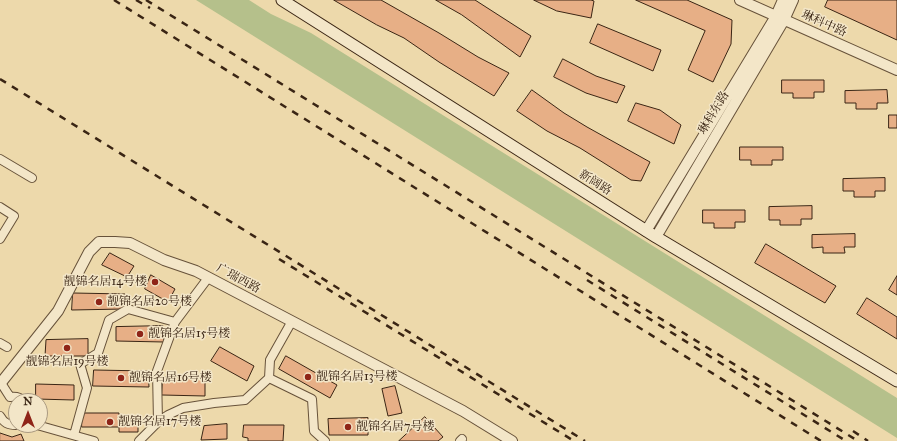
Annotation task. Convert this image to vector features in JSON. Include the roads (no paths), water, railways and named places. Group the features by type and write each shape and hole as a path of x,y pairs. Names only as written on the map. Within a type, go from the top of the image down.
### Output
{"main road":[{"name":"新阔路","path":"282,0 651,234 897,381"}],"street":[{"name":"琳科中路","path":"740,0 897,66"},
{"name":"琳科中路","path":"751,0 781,16 897,70"},
{"name":"琳科东路","path":"781,16 783,0"},
{"name":"琳科东路","path":"651,234 781,16 793,0"},
{"path":"0,159 32,178"},
{"path":"0,207 14,216 0,239"},
{"name":"广瑞西路","path":"0,384 58,311 89,252 99,242 130,243 164,260 196,271 463,411 512,441"},
{"path":"158,422 157,371 175,322 208,278"},
{"path":"74,435 87,388 80,364 98,353 109,320 128,310 175,322"},
{"path":"139,441 158,422 168,415 183,408 245,400 269,378 270,360 292,321"},
{"path":"269,378 312,399 314,431 325,441"},
{"path":"0,384 8,394"},
{"path":"0,416 2,420 8,424"},
{"path":"48,428 94,441"}],"railway":[{"path":"114,0 821,441"},
{"path":"136,0 150,8"},
{"path":"146,0 858,441"},
{"path":"0,79 585,441"},
{"path":"279,259 574,441"},
{"path":"587,280 846,441"},
{"path":"853,431 868,441"}],"place":[{"name":"靓锦名居14号楼","path":"155,282"},
{"name":"靓锦名居20号楼","path":"99,302"},
{"name":"靓锦名居15号楼","path":"140,334"},
{"name":"靓锦名居19号楼","path":"67,348"},
{"name":"靓锦名居13号楼","path":"308,377"},
{"name":"靓锦名居16号楼","path":"121,378"},
{"name":"靓锦名居17号楼","path":"110,422"},
{"name":"靓锦名居7号楼","path":"348,427"}]}
